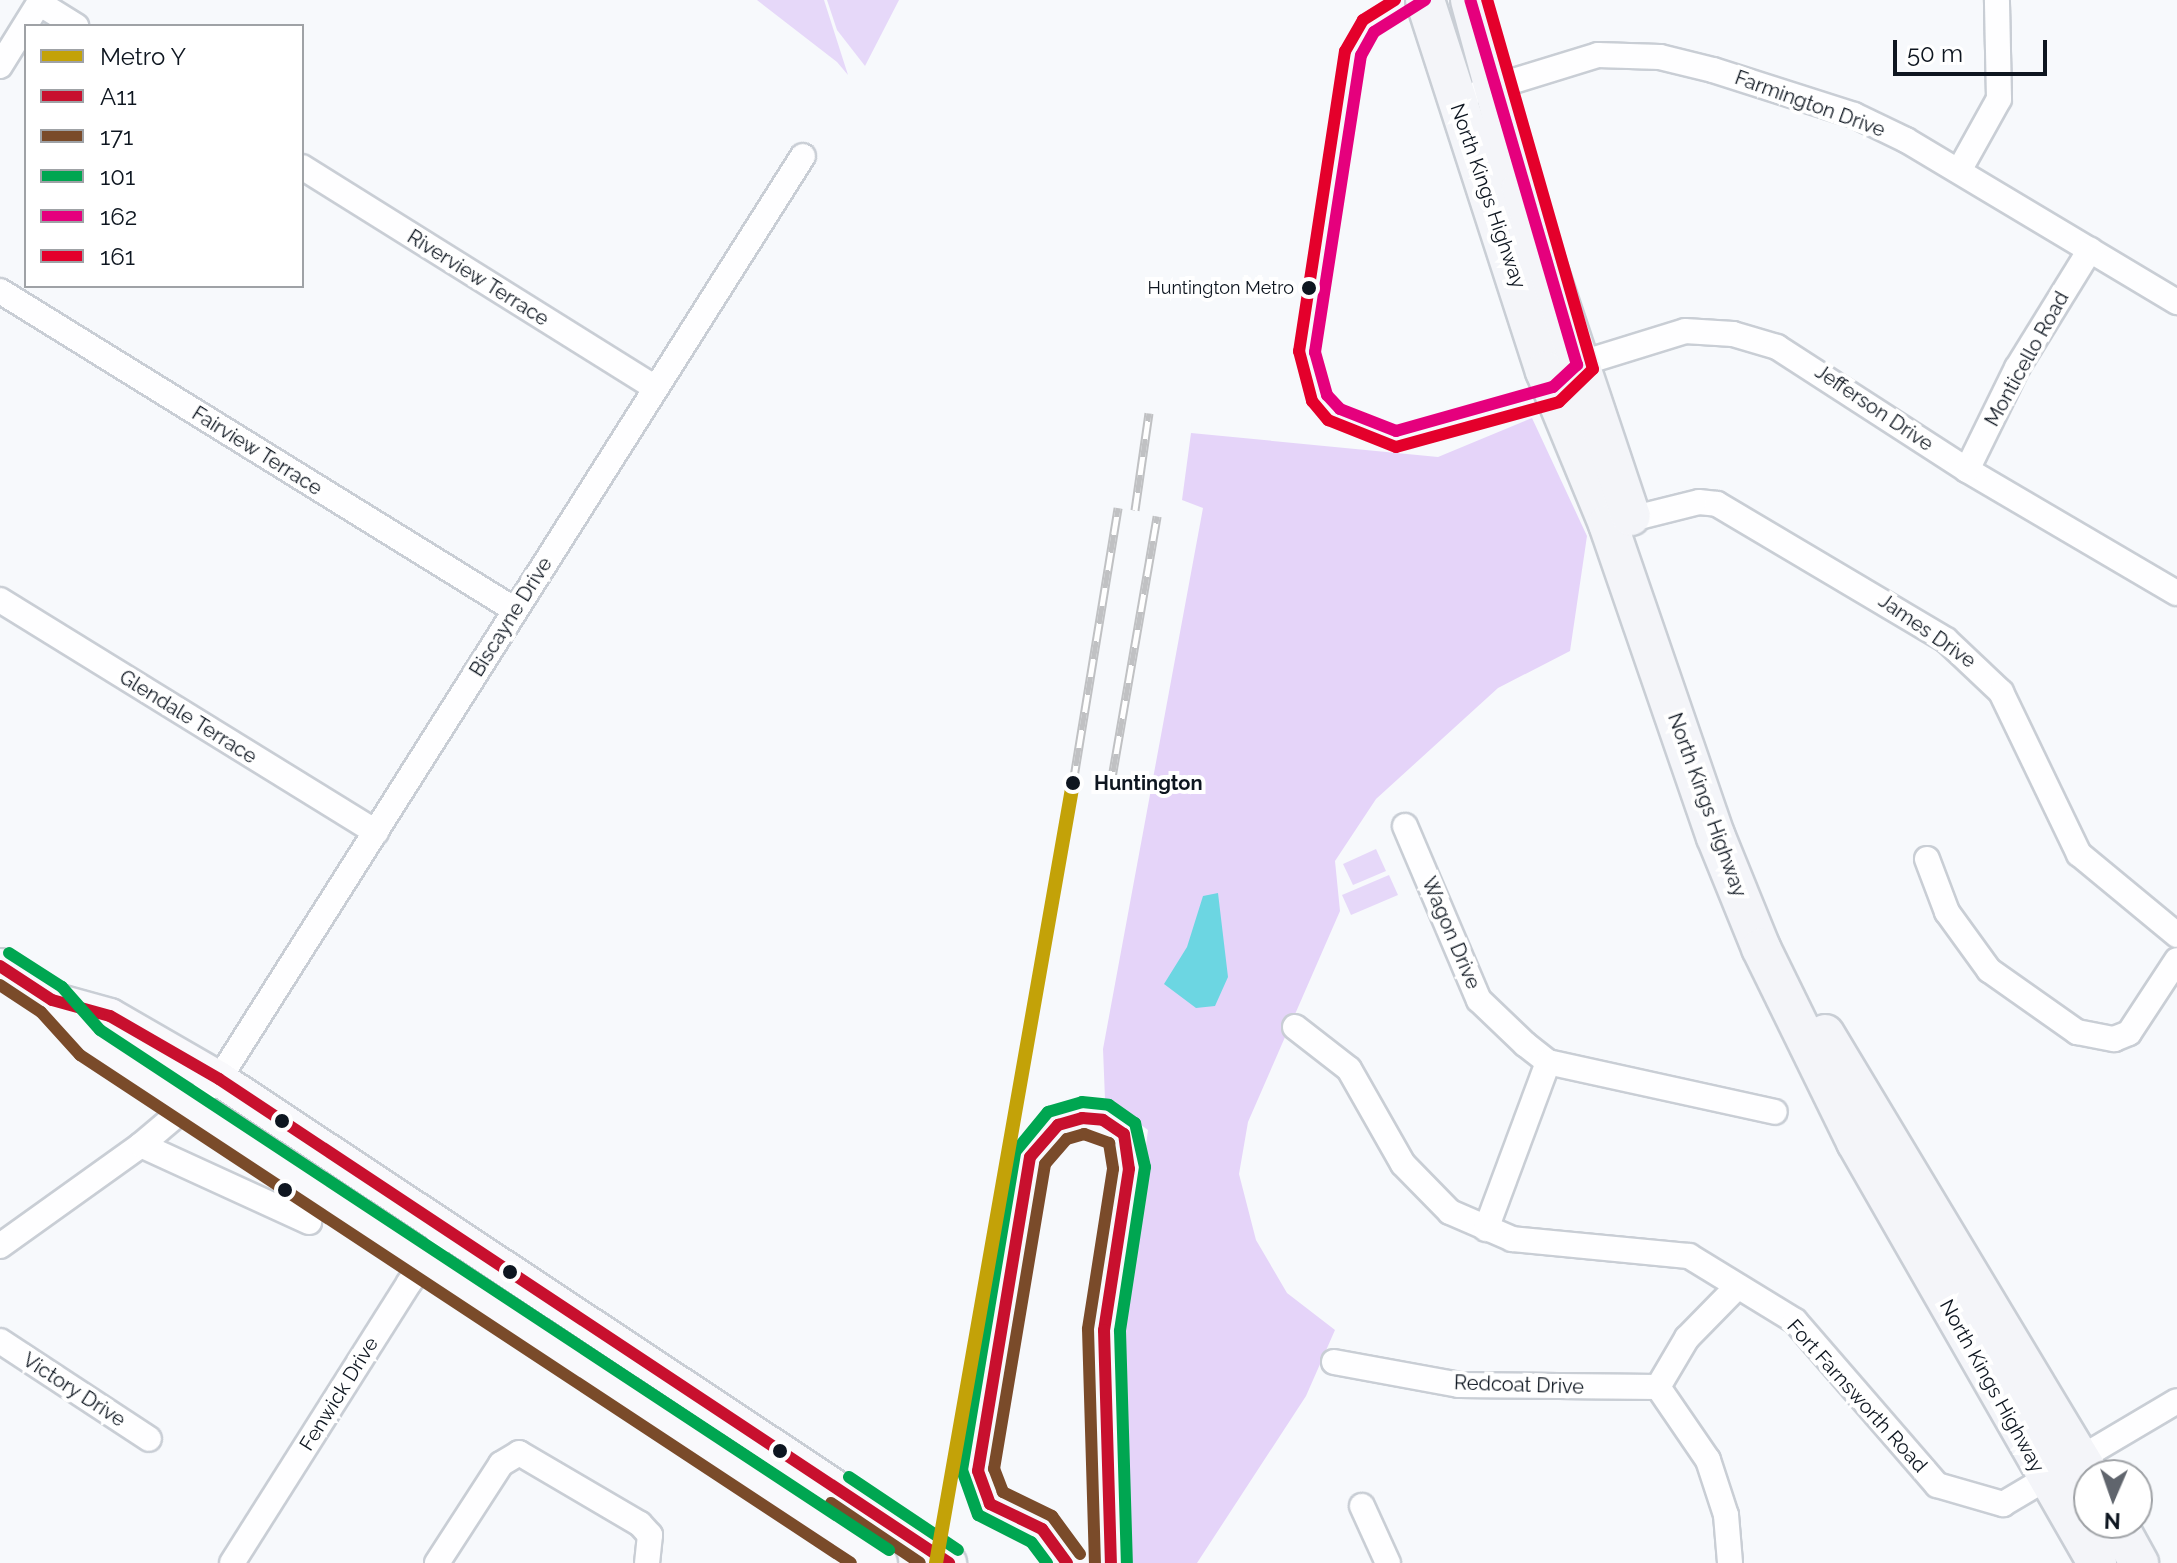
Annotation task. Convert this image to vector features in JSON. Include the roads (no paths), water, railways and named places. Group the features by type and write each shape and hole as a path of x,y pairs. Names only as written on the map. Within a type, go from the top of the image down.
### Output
{"main road":[{"name":"North Kings Highway","path":"1425,0 1455,101 1739,831 1827,1037 1950,1235 2026,1377 2081,1459"},
{"name":"North Kings Highway","path":"1470,0 1561,368"},
{"name":"North Kings Highway","path":"1620,522 1716,837 1803,1042 2046,1483 2097,1563"},
{"path":"0,966 52,1000 89,1042 427,1260 880,1563"},
{"path":"52,1000 110,1016 219,1079 450,1229 949,1563"},
{"path":"2126,1539 2139,1563"}],"street":[{"path":"1960,169 1999,99 1997,0"},
{"path":"26,24 40,2 73,24"},
{"path":"0,66 24,28"},
{"name":"Farmington Drive","path":"1455,101 1577,58 1660,57 1854,115 1960,169 2177,302"},
{"name":"Biscayne Drive","path":"0,1246 141,1145 219,1079 803,156"},
{"name":"Riverview Terrace","path":"304,168 655,388"},
{"name":"Monticello Road","path":"1967,470 2017,368 2090,250"},
{"name":"Fairview Terrace","path":"0,291 515,610"},
{"name":"Jefferson Drive","path":"1561,368 1660,335 1746,337 1801,358 1967,470 2177,593"},
{"name":"James Drive","path":"1620,522 1699,502 1717,504 1946,640 1979,667 2013,711 2079,854 2177,935"},
{"name":"Glendale Terrace","path":"0,600 376,832"},
{"name":"Wagon Drive","path":"1405,826 1479,1000 1548,1062 1775,1112"},
{"path":"1927,859 1947,912 1989,970 2077,1032 2114,1039 2129,1033 2177,960"},
{"name":"Fort Farnsworth Road","path":"1295,1027 1349,1069 1421,1189 1450,1212 1512,1239 1689,1256 1736,1288 1795,1321 1937,1485 2003,1504 2073,1472"},
{"path":"1486,1229 1548,1062"},
{"path":"141,1145 309,1222"},
{"name":"Fenwick Drive","path":"232,1563 450,1229"},
{"path":"1730,1563 1726,1515 1708,1460 1658,1387 1687,1338 1736,1288"},
{"name":"Victory Drive","path":"0,1341 149,1439"},
{"name":"Redcoat Drive","path":"1334,1362 1459,1385 1658,1387"},
{"name":"Fort Farnsworth Road","path":"2097,1459 2177,1401"},
{"path":"437,1563 501,1464 519,1453 533,1455 640,1524 650,1535 647,1563"},
{"path":"1362,1506 1388,1563"}],"water":[{"path":"1218,893 1228,977 1215,1006 1196,1008 1164,984 1187,947 1203,896"}],"railway":[{"path":"1135,510 1149,413"},
{"path":"1073,783 1118,508"},
{"path":"1110,789 1157,516"}],"metro line":[{"name":"Y","path":"936,1563 1073,783"}],"place":[{"name":"Huntington Metro","path":"1309,288"},
{"name":"Huntington","path":"1073,783"}]}
